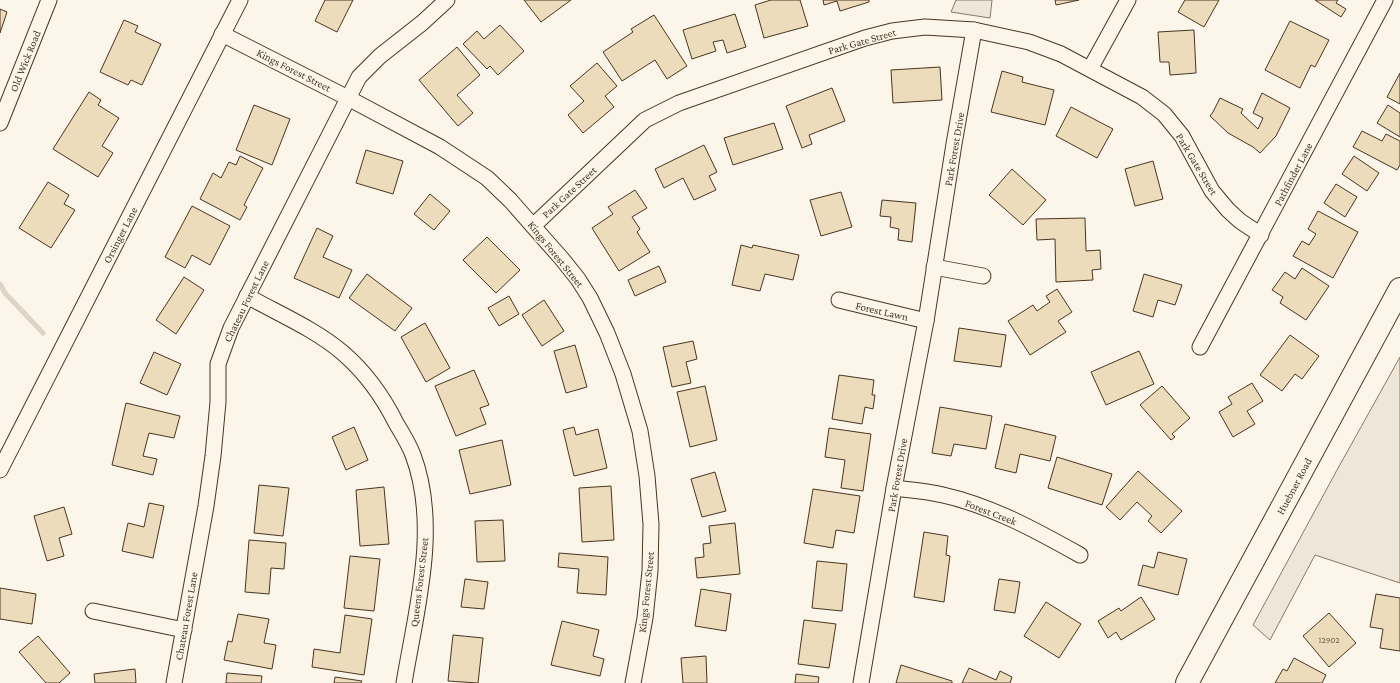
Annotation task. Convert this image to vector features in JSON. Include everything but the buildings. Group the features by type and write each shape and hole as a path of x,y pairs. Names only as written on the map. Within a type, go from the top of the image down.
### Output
{"main road":[{"name":"Huebner Road","path":"1187,683 1400,289"}],"street":[{"name":"Old Wick Road","path":"0,123 49,0"},
{"name":"Orsinger Lane","path":"0,470 240,0"},
{"name":"Chateau Forest Lane","path":"174,683 206,506 213,456 218,402 218,364 230,328 359,77 380,56 422,23 447,0"},
{"path":"1090,70 1128,0"},
{"name":"Pathfinder Lane","path":"1200,347 1385,0"},
{"name":"Park Gate Street","path":"533,226 645,120 679,103 865,38 925,27 974,30 1029,42 1061,54 1142,97 1164,114 1182,136 1212,191 1228,210 1240,221 1261,235"},
{"name":"Park Forest Drive","path":"861,683 894,488 926,321 974,30"},
{"name":"Kings Forest Street","path":"222,34 440,147 487,178 510,200 578,279 590,298 607,333 623,374 640,431 647,476 651,524 650,572 633,683"},
{"path":"934,267 983,276"},
{"name":"Queens Forest Street","path":"247,296 320,336 361,370 390,410 413,454 421,484 425,528 425,553 404,683"},
{"name":"Forest Lawn","path":"839,300 926,321"},
{"name":"Forest Creek","path":"894,488 943,495 991,510 1037,530 1080,555"},
{"path":"93,611 184,630"}],"shaded area":[{"path":"956,0 992,0 990,18 951,12"},
{"path":"1400,357 1400,583 1315,555 1270,640 1253,625"}],"waterway":[{"path":"0,284 5,293 43,333"}]}
